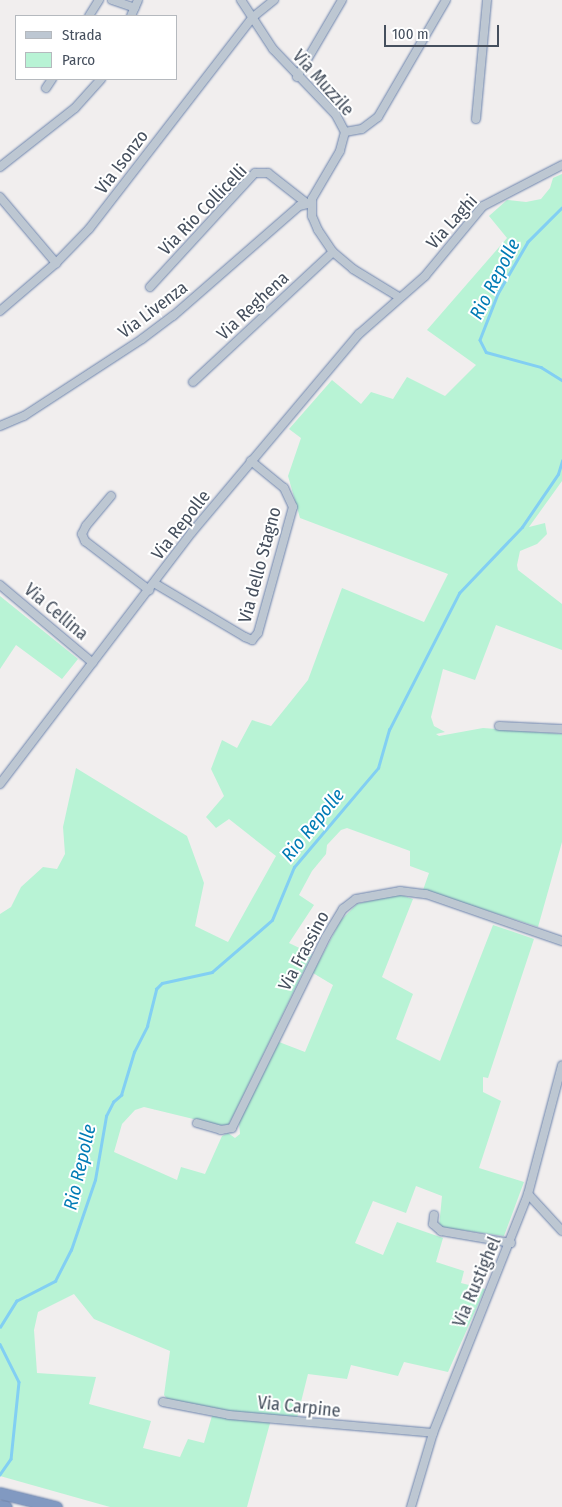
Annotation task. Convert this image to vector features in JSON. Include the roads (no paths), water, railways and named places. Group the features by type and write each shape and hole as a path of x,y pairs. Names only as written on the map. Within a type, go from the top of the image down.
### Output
{"highway":[{"path":"4,1494 56,1507"}],"street":[{"path":"91,15 99,0"},
{"path":"112,0 135,8"},
{"path":"132,15 138,0"},
{"name":"Via Muzzile","path":"241,0 272,49 296,76 336,115 345,132 340,151 308,203"},
{"name":"Via Isonzo","path":"0,311 56,263 89,229 253,17 274,0"},
{"path":"296,76 342,0"},
{"path":"345,132 370,124 378,117 446,0"},
{"path":"476,119 487,0"},
{"path":"46,88 51,80"},
{"path":"0,166 75,108 100,80"},
{"name":"Via Laghi","path":"399,297 425,276 483,206 562,165"},
{"name":"Via Rio Collicelli","path":"150,287 256,173 268,173 308,203"},
{"path":"0,197 56,263"},
{"path":"308,203 312,216 333,252 353,269 399,297"},
{"name":"Via Livenza","path":"0,426 24,416 173,316 308,203"},
{"name":"Via Reghena","path":"193,382 333,252"},
{"name":"Via Repolle","path":"0,784 154,583 251,461 359,334 399,297"},
{"name":"Via dello Stagno","path":"154,583 244,638 252,640 258,633 293,507 284,488 251,461"},
{"path":"111,496 86,526 82,534 85,541 149,590"},
{"name":"Via Cellina","path":"0,585 93,663"},
{"path":"499,726 562,729"},
{"name":"Via Frassino","path":"197,1123 221,1130 232,1128 326,937 343,909 356,899 400,891 426,894 562,941"},
{"name":"Via Rustighel","path":"411,1507 433,1434 528,1194 562,1065"},
{"path":"528,1194 562,1231"},
{"path":"434,1215 433,1224 441,1231 510,1243"},
{"name":"Via Carpine","path":"163,1402 228,1415 433,1434"}],"waterway":[{"name":"Rio Repolle","path":"562,208 528,242 498,294 480,340 486,352 541,367 562,380"},
{"name":"Rio Repolle","path":"0,1327 16,1301 55,1281 71,1250 95,1180 106,1116 113,1102 121,1095 134,1052 147,1026 156,989 162,983 212,972 272,920 294,867 378,768 389,730 459,593 522,527 558,474 562,461"},
{"name":"Rio Repolle","path":"0,1344 19,1382 11,1459 0,1475"}]}
